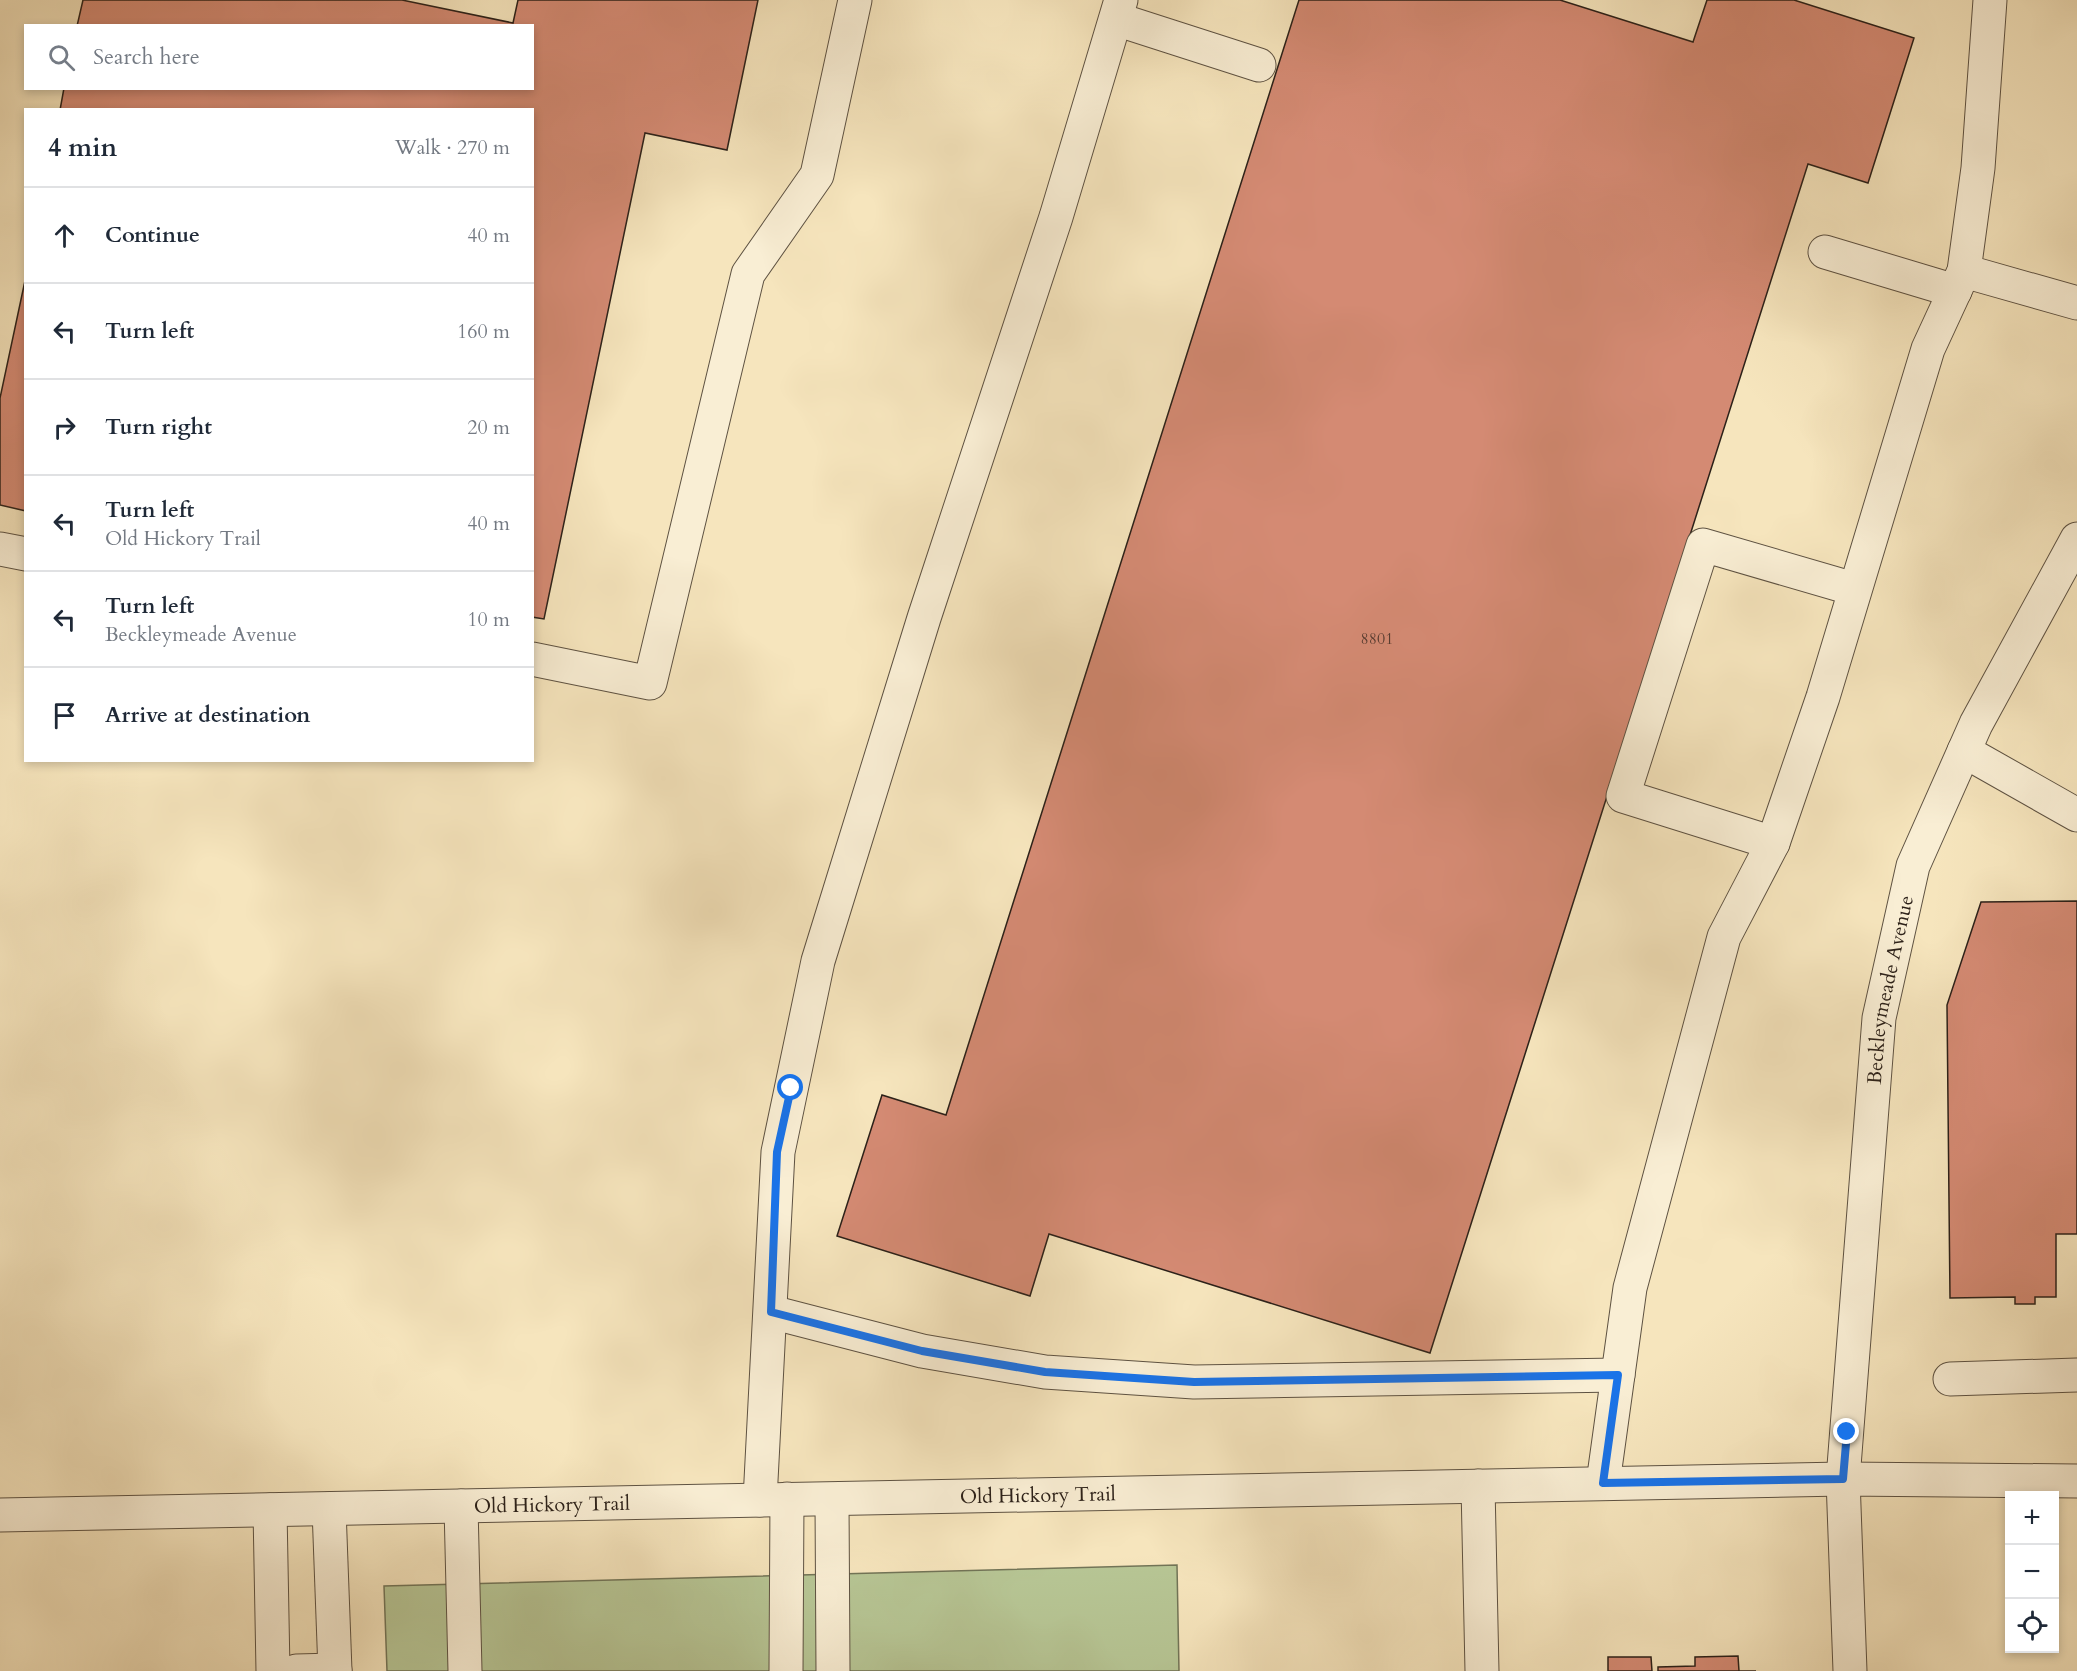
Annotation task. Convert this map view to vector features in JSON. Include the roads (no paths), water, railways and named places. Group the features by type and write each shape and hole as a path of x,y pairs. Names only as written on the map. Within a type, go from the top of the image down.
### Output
{"street":[{"path":"534,659 650,683 748,274 817,175 855,0"},
{"path":"1603,1483 1630,1288 1724,938 1773,843 1823,697 1928,349 1959,281 1978,168 1990,0"},
{"path":"786,1671 773,1499 771,1312 777,1152 818,962 924,618 1056,216 1118,9 1259,65"},
{"path":"1825,252 1959,281 2077,303"},
{"name":"Beckleymeade Avenue","path":"1850,1671 1843,1479 1879,1018 1913,866 1964,751 2077,539"},
{"path":"1773,843 1623,796 1703,545 1854,589"},
{"path":"0,549 24,554"},
{"path":"1964,751 2077,816"},
{"path":"771,1312 922,1351 1045,1372 1194,1382 1618,1375"},
{"path":"1950,1379 2077,1376"},
{"name":"Old Hickory Trail","path":"0,1515 1843,1479 2077,1481"},
{"path":"1478,1486 1482,1671"},
{"path":"832,1500 833,1671"},
{"path":"461,1506 465,1671"},
{"path":"296,1671 335,1671 329,1509"},
{"path":"270,1510 273,1671"}]}
